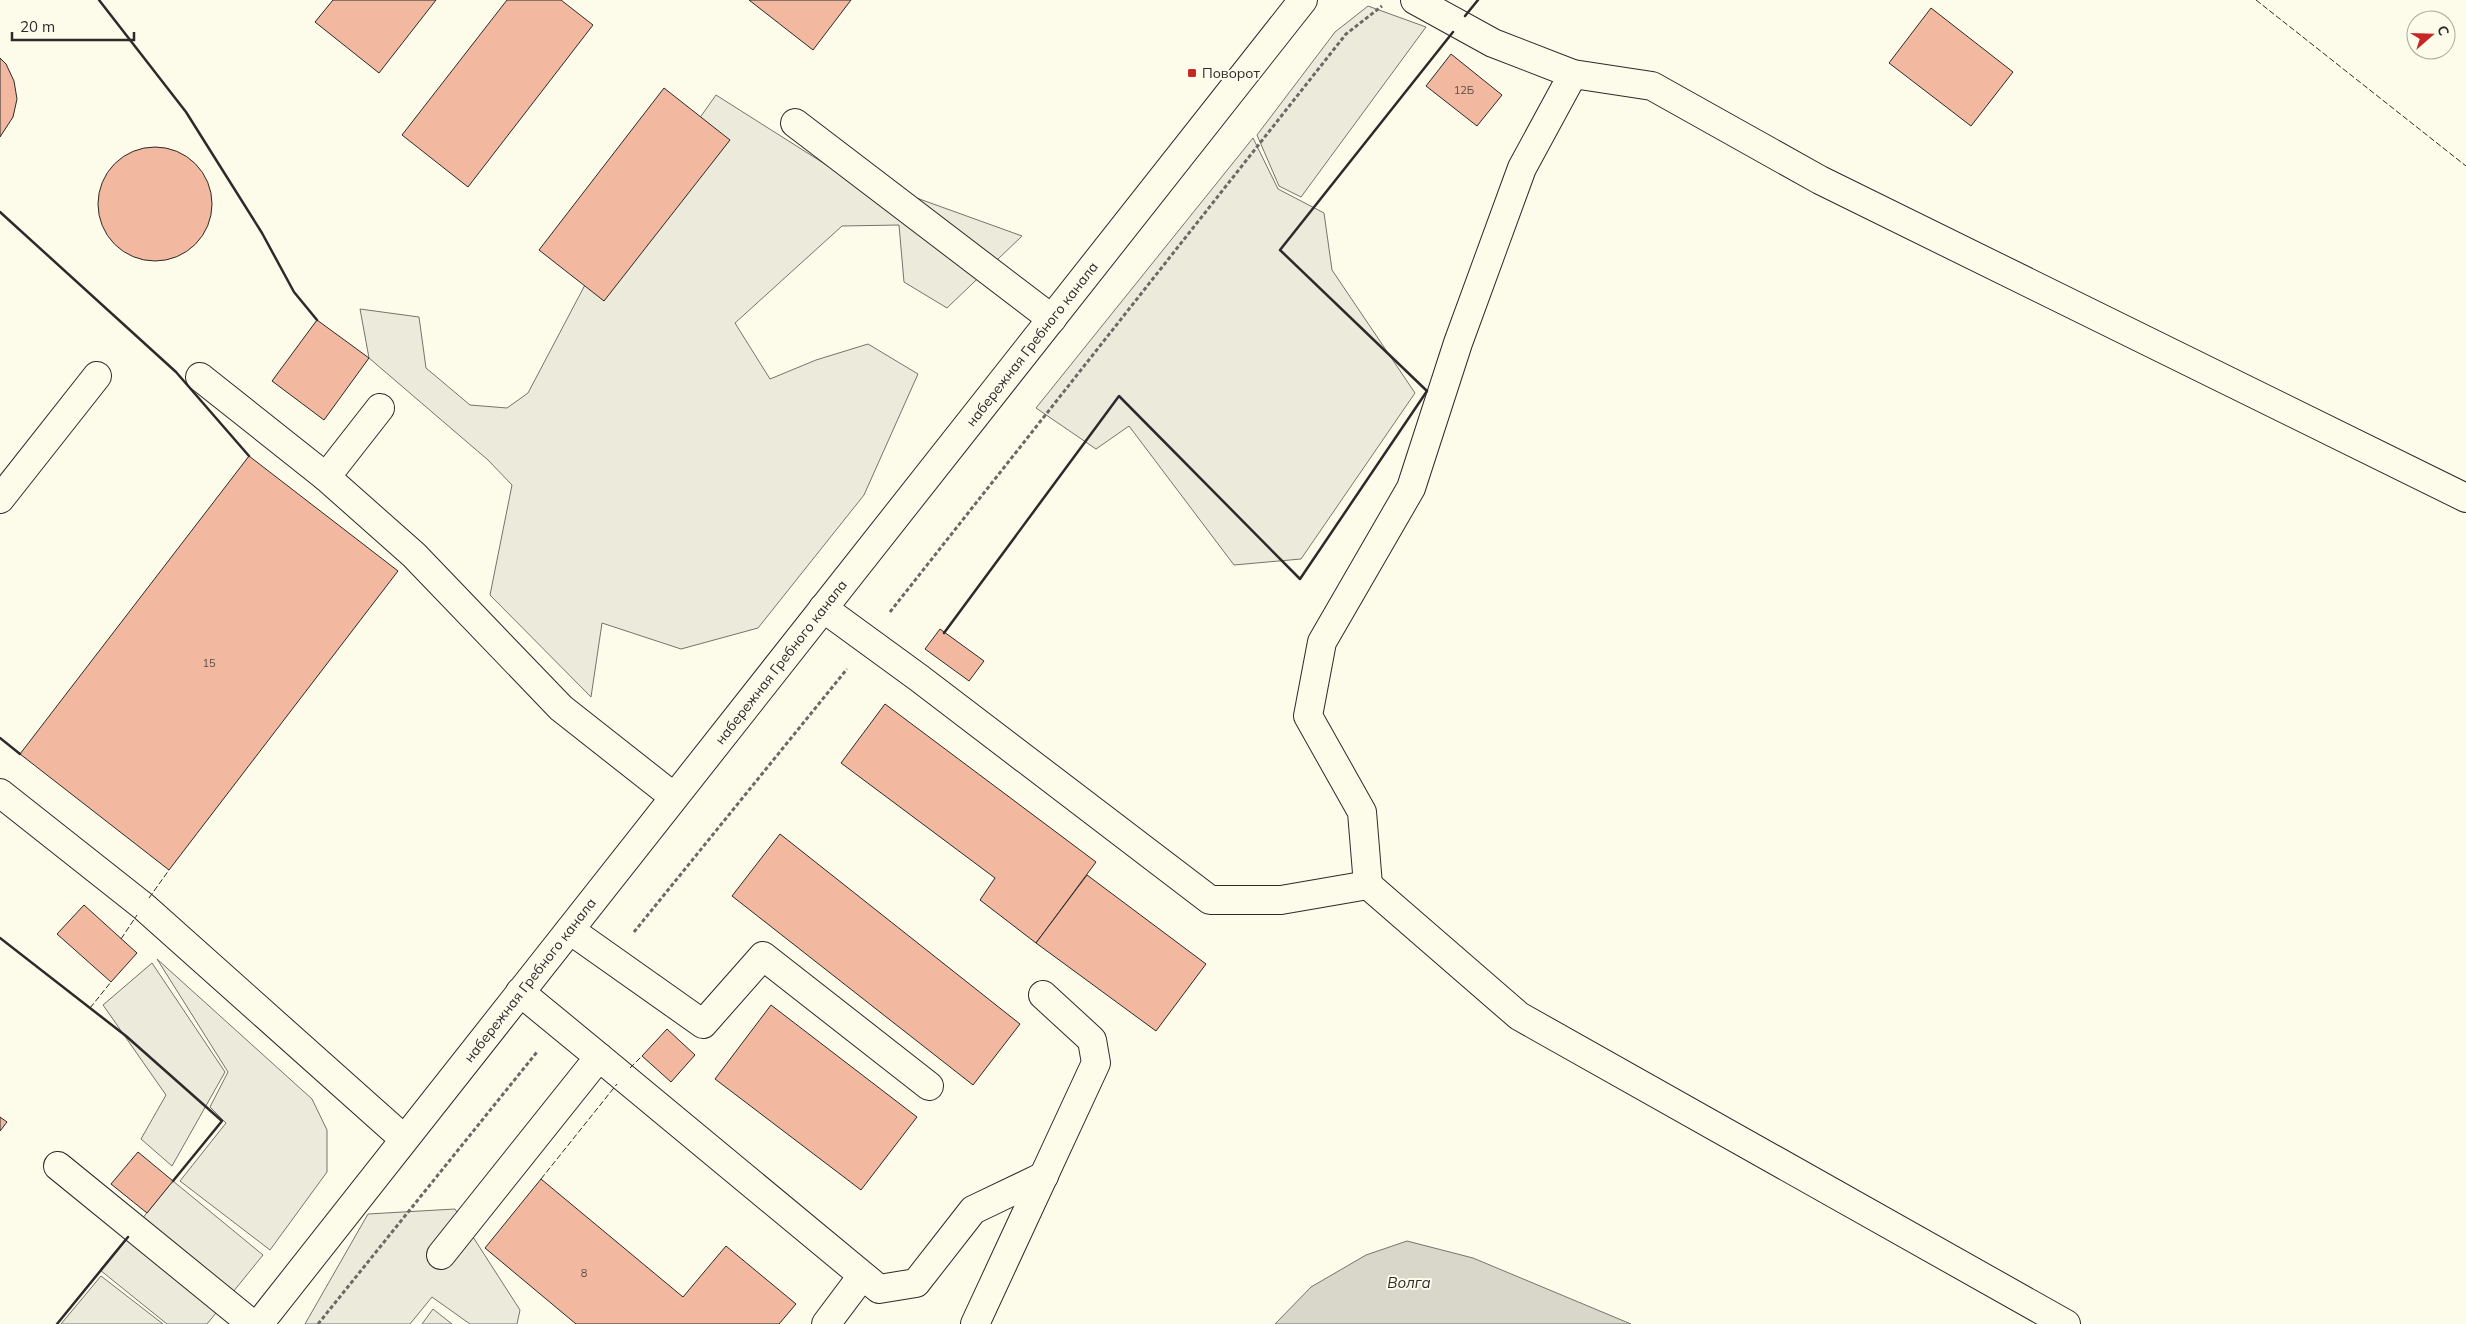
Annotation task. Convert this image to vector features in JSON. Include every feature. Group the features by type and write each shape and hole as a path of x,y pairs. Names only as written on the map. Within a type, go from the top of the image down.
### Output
{"street":[{"name":"набережная Гребного канала","path":"259,1324 1303,0"},
{"path":"1415,0 1493,43 1573,74 1652,86 1820,180 2466,498"},
{"path":"1573,74 1522,168 1458,343 1411,488 1322,642 1308,716 1362,812 1368,884 1519,1016 2066,1324"},
{"path":"795,123 1052,319"},
{"path":"0,499 97,376"},
{"path":"200,377 326,477 414,554 561,708 674,797"},
{"path":"326,477 380,408"},
{"path":"823,608 919,678 1210,900 1281,900 1368,884"},
{"path":"0,793 143,906 404,1139"},
{"path":"570,930 703,1024 763,956 929,1086"},
{"path":"520,992 879,1290 916,1283 973,1210 1044,1176"},
{"path":"975,1324 1096,1064 1092,1040 1043,995"},
{"path":"441,1255 599,1057"},
{"path":"58,1166 252,1324"},
{"path":"826,1324 862,1276"}],"shaded area":[{"path":"1368,6 1426,27 1301,197 1279,186 1257,135 1335,32"},
{"path":"716,95 828,166 1022,236 947,308 904,282 899,225 842,226 735,323 770,379 816,360 868,344 918,374 864,495 758,628 681,649 602,623 591,697 490,595 512,485 488,460 369,358 360,309 419,317 426,368 470,405 507,408 528,393 596,264"},
{"path":"1253,138 1278,189 1324,213 1332,270 1415,393 1301,559 1234,565 1129,426 1096,449 1036,408"},
{"path":"157,959 312,1099 327,1130 327,1172 270,1250 180,1181 226,1123 210,1107 228,1072"},
{"path":"152,963 225,1072 172,1166 141,1139 166,1095 103,1005"},
{"path":"173,1181 263,1255 207,1324 167,1324 100,1270"},
{"path":"455,1209 520,1310 517,1324 470,1324 432,1297 410,1324 305,1324 368,1214"},
{"path":"101,1276 163,1324 61,1324"},
{"path":"433,1309 452,1324 422,1324"}],"water":[{"name":"Волга","path":"1407,1241 1473,1258 1631,1324 1275,1324 1311,1287 1366,1255"}],"building":[{"path":"333,0 436,0 379,73 315,22"},
{"path":"507,0 561,0 593,25 468,187 402,135"},
{"path":"749,0 851,0 813,50"},
{"path":"1931,8 2013,72 1971,126 1889,63"},
{"path":"1451,54 1502,95 1477,126 1426,86"},
{"path":"0,58 6,64 14,81 17,99 13,117 0,137"},
{"path":"664,88 730,140 604,301 539,250"},
{"path":"155,147 177,151 196,163 208,182 212,204 208,226 196,245 177,257 155,261 133,257 114,245 102,226 98,204 102,182 114,163 133,151"},
{"path":"317,320 369,358 324,420 272,381"},
{"path":"249,456 398,571 169,870 20,754"},
{"path":"940,629 984,661 969,681 925,649"},
{"path":"885,704 1096,862 1036,943 980,900 995,878 841,763"},
{"path":"780,834 1020,1024 973,1085 732,896"},
{"path":"1087,875 1206,964 1156,1031 1036,943"},
{"path":"84,905 137,953 111,982 57,934"},
{"path":"771,1005 917,1117 861,1190 715,1079"},
{"path":"667,1029 695,1055 671,1082 642,1056"},
{"path":"0,1117 7,1122 0,1131"},
{"path":"138,1152 173,1181 147,1213 111,1184"},
{"path":"541,1179 683,1297 726,1246 796,1304 779,1324 576,1324 485,1248"}],"fence":[{"path":"2256,0 2466,166"},
{"path":"149,898 169,870"},
{"path":"121,939 137,915"},
{"path":"90,1008 111,982"},
{"path":"630,1068 642,1056"},
{"path":"541,1179 617,1084"}],"wall":[{"path":"99,0 186,112 262,233 294,292 317,320"},
{"path":"1465,16 1478,0"},
{"path":"944,633 1119,396 1300,579 1427,391 1280,250 1453,32"},
{"path":"0,212 176,372 249,456"},
{"path":"0,738 20,754"},
{"path":"0,938 126,1036 222,1121 173,1181"},
{"path":"57,1324 128,1237"}],"place":[{"name":"Поворот","path":"1192,73"}]}
